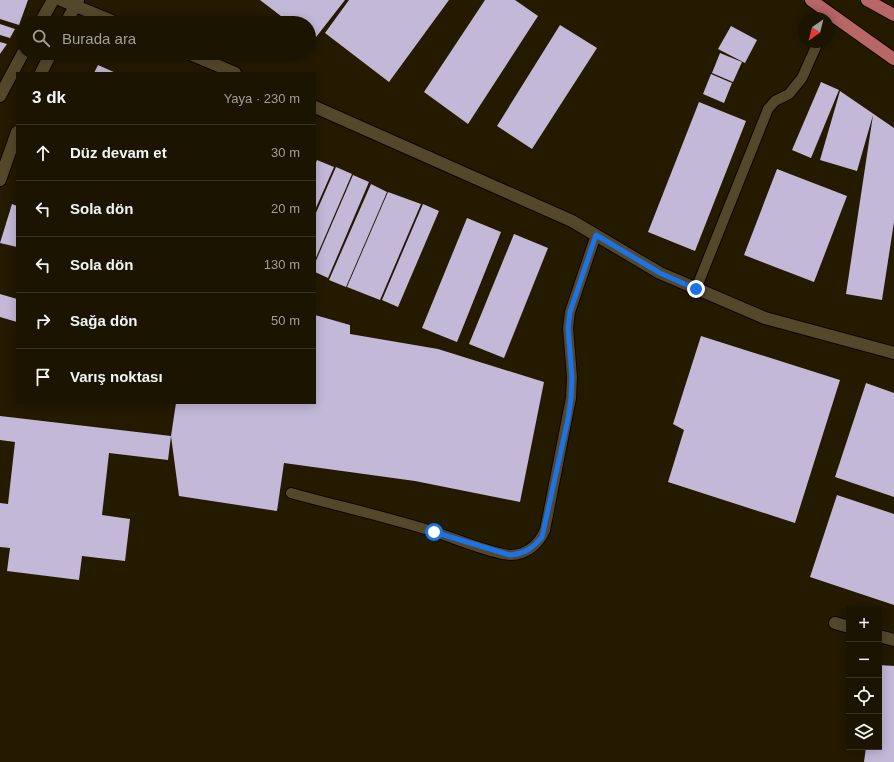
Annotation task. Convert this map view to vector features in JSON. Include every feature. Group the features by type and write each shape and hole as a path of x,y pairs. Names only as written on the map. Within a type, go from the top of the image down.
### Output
{"main road":[{"path":"811,0 824,12"},
{"path":"867,0 894,15"},
{"path":"834,20 894,59"}],"street":[{"path":"44,16 52,0"},
{"path":"61,0 77,2 104,16"},
{"path":"70,16 77,2"},
{"path":"0,96 19,60"},
{"path":"42,72 48,60"},
{"path":"204,60 233,72"},
{"path":"316,107 572,221 660,273 696,289 765,318 894,353"},
{"path":"0,180 16,135"},
{"path":"835,623 846,626"},
{"path":"882,637 894,640"}],"lane":[{"path":"696,289 768,109 775,101 789,94 798,83 815,48"},
{"path":"290,493 434,532 503,554 518,554 531,549 542,537 545,530 568,419 572,377 568,328 570,312 596,235"}],"building":[{"path":"0,0 28,0 22,16 16,16 16,24 0,19"},
{"path":"260,0 345,0 316,37 316,16 281,16"},
{"path":"349,0 449,0 389,82 325,33"},
{"path":"485,0 515,0 538,16 468,124 424,92"},
{"path":"0,24 15,29 10,38 0,35"},
{"path":"560,25 597,48 532,149 497,126"},
{"path":"731,26 757,40 745,63 718,49"},
{"path":"0,42 7,44 0,54"},
{"path":"720,53 742,62 733,82 712,73"},
{"path":"98,65 114,72 94,72"},
{"path":"711,74 732,83 724,103 703,94"},
{"path":"821,82 839,90 811,158 792,150"},
{"path":"840,91 894,128 894,222 882,300 846,294 873,115 857,171 820,160"},
{"path":"699,102 746,121 695,251 648,232"},
{"path":"317,160 334,167 316,208"},
{"path":"336,167 352,174 316,258 316,213"},
{"path":"777,169 847,196 814,282 744,255"},
{"path":"353,175 369,182 328,278 316,272 316,261"},
{"path":"371,184 387,192 346,287 329,280"},
{"path":"388,192 421,204 380,300 347,287"},
{"path":"12,204 16,206 16,247 0,243"},
{"path":"423,204 439,211 398,307 382,300"},
{"path":"467,218 501,232 457,342 422,328"},
{"path":"514,234 548,248 504,358 469,344"},
{"path":"0,294 16,299 16,322 0,317"},
{"path":"316,315 350,325 350,334 438,349 544,382 520,502 415,481 284,463 277,511 179,496 171,436 176,404 316,404"},
{"path":"701,336 840,380 795,523 668,482 684,430 673,424"},
{"path":"866,383 894,393 894,497 835,477"},
{"path":"0,416 171,436 168,460 109,453 102,515 130,519 125,561 82,556 79,580 7,571 10,548 0,547 0,503 8,504 15,442 0,440"},
{"path":"837,495 894,514 894,605 810,577"},
{"path":"882,665 894,666 894,762 864,762 866,750 882,750"}],"route":[{"path":"434,532 510,555 518,554 531,549 542,537 545,530 571,398 572,377 568,328 570,312 574,294 596,235 660,273 696,289"}]}
